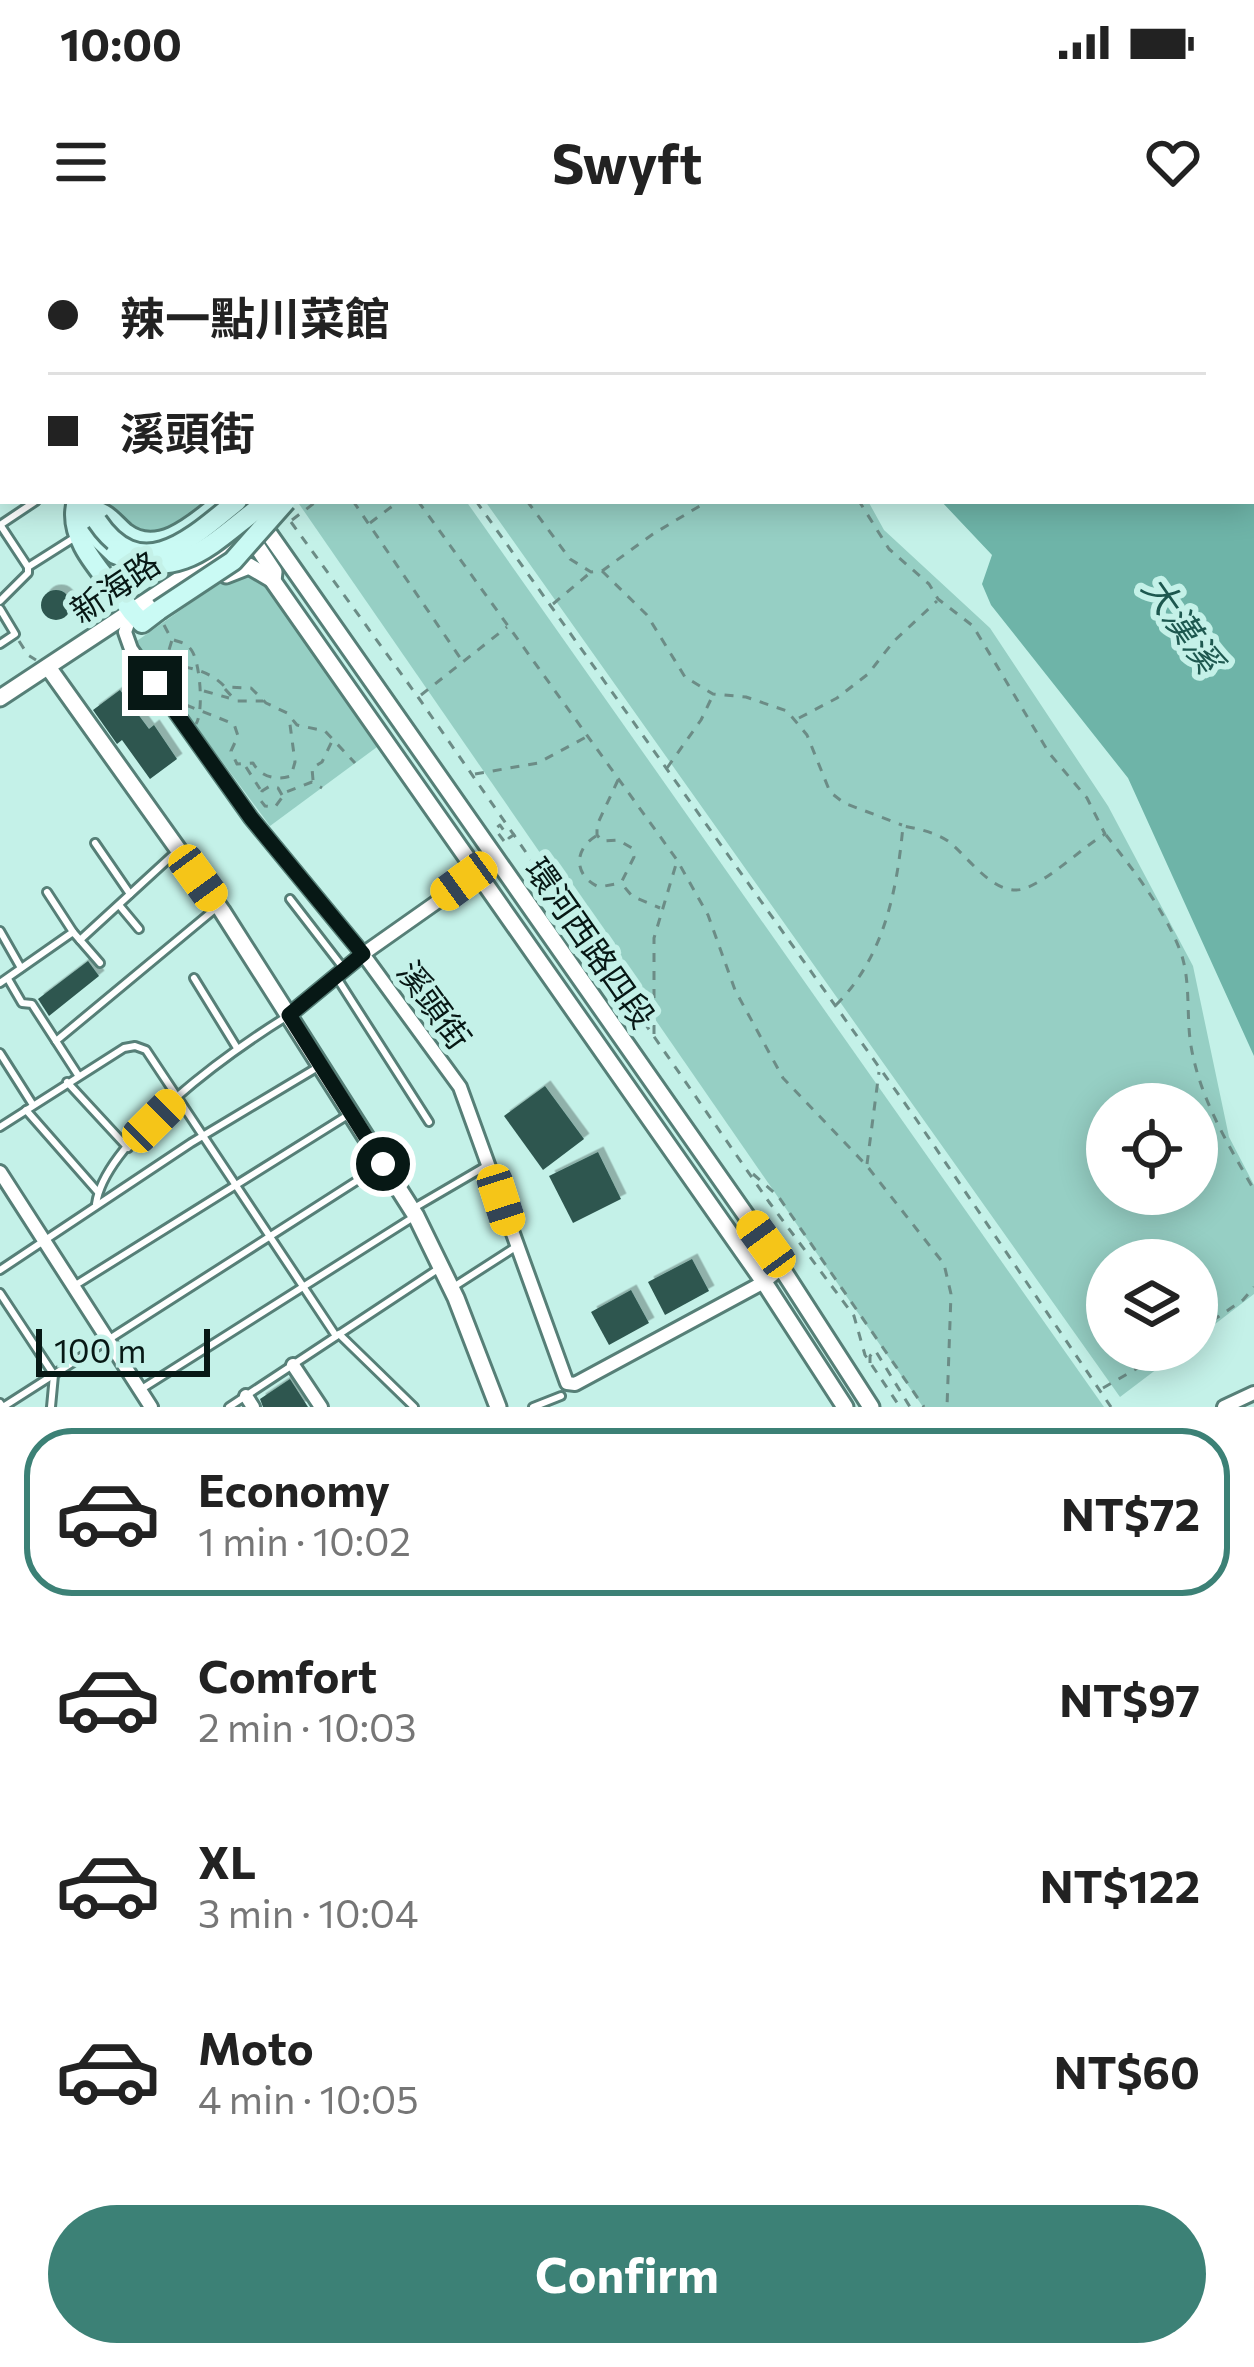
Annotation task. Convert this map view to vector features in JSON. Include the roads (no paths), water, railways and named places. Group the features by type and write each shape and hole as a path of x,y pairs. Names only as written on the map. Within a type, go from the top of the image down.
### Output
{"main road":[{"path":"63,504 76,536 149,617 233,561 288,513"},
{"path":"88,507 111,516 134,538 152,541 188,530 220,504"},
{"path":"88,507 117,543 139,552 157,552 187,542 238,504"},
{"path":"76,536 73,517 88,507"},
{"path":"88,507 93,533 115,554 149,566 183,562 257,514"}],"street":[{"name":"環河西路四段","path":"257,514 273,580 764,1282 845,1407"},
{"name":"環河西路四段","path":"257,514 781,1268 871,1407"},
{"name":"新海路","path":"0,698 48,667 149,617 257,514"},
{"path":"149,617 154,623 237,567 249,566 273,580"},
{"name":"溪頭街","path":"149,617 125,632 131,649 251,818 363,954 460,1087 569,1384 764,1282"},
{"path":"48,667 218,906 413,1213 452,1288 498,1407"},
{"path":"289,1015 363,954 495,861"},
{"path":"0,1172 151,1407"},
{"path":"764,1282 781,1268"},
{"path":"293,1365 321,1407"},
{"path":"1224,1407 1254,1394"}],"lane":[{"path":"0,644 15,634 0,605 28,573 1,525 32,504"},
{"path":"28,567 76,536"},
{"path":"95,843 130,894"},
{"path":"80,940 178,850"},
{"path":"47,892 100,963"},
{"path":"290,899 429,1122"},
{"path":"118,905 139,929"},
{"path":"56,1041 218,906"},
{"path":"0,931 21,968"},
{"path":"73,932 4,980 22,1003 32,1004 78,1075"},
{"path":"194,978 237,1048"},
{"path":"96,1204 98,1192 128,1148 178,1096 237,1048 289,1015"},
{"path":"0,1127 124,1048 146,1050 337,1335 414,1407"},
{"path":"2,1055 30,1108 98,1192"},
{"path":"0,1270 203,1136 321,1066"},
{"path":"67,1082 128,1148"},
{"path":"74,1286 351,1113"},
{"path":"1,1405 383,1164"},
{"path":"140,1390 489,1164"},
{"path":"452,1288 517,1246"},
{"path":"229,1407 249,1401 293,1365 441,1268"},
{"path":"0,1293 54,1375 51,1407"},
{"path":"533,1407 561,1396"}],"water":[{"name":"大漢溪","path":"944,504 1254,504 1254,1056 1128,778 991,605 982,584 992,555"}]}
